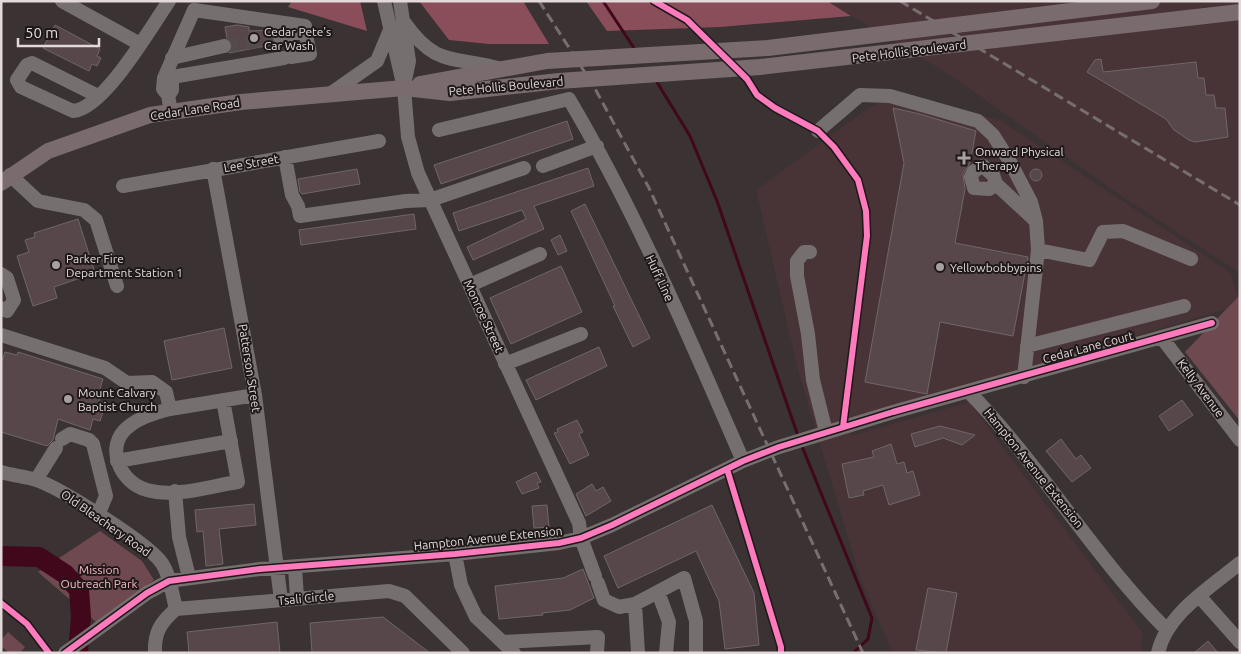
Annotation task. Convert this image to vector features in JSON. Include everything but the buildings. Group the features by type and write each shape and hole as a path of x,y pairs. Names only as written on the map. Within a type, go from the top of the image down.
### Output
{"main road":[{"name":"Pete Hollis Boulevard","path":"404,88 547,61 768,48 1152,1"},
{"name":"Pete Hollis Boulevard","path":"404,88 450,93 872,56 1083,28 1240,12"},
{"name":"Cedar Lane Road","path":"6,179 48,151 150,115 241,102 404,88"}],"street":[{"path":"62,1 140,44"},
{"path":"98,96 32,63 27,65 17,80 21,87 72,111 85,106 98,96 113,82 169,1"},
{"path":"384,1 404,88"},
{"path":"400,1 409,61 404,88"},
{"path":"168,95 172,90 172,78 310,54 305,26 194,10 164,78 163,89 168,95 171,112"},
{"path":"404,22 417,40 429,51 443,58 475,62 503,69"},
{"path":"330,94 377,61 390,29"},
{"path":"280,37 305,32"},
{"path":"172,58 224,46"},
{"name":"Monroe Street","path":"404,88 408,137 418,173 579,524 580,538 604,600 619,607 634,604"},
{"path":"818,131 860,96 890,96 978,120 993,135 1009,160 1031,202 1036,222 1038,250 1024,376"},
{"name":"Huff Line","path":"439,130 570,99 597,146 691,344 743,461"},
{"name":"Lee Street","path":"123,186 379,141"},
{"path":"543,166 597,146"},
{"path":"285,157 292,195 298,206 300,216 406,201 430,200 524,168"},
{"name":"Patterson Street","path":"213,169 255,395 281,600"},
{"path":"6,179 38,202 84,210 96,220 117,286"},
{"path":"996,184 1036,222"},
{"path":"1038,250 1089,260 1103,232 1123,232 1191,259"},
{"path":"810,252 804,252 797,261 797,276 808,334 813,380 826,432"},
{"path":"470,285 540,254"},
{"path":"1,274 7,278 14,300 7,311 1,308"},
{"path":"1027,346 1184,306"},
{"name":"Cedar Lane Court","path":"969,392 1212,323"},
{"path":"1,334 105,368 127,384 152,382 166,392 170,409"},
{"path":"506,364 581,334"},
{"name":"Kelly Avenue","path":"1162,338 1240,440"},
{"name":"Hampton Avenue Extension","path":"64,653 147,592 169,581 189,577 295,566 456,554 559,543 580,538 612,525 743,461 826,432 969,392 997,420 1133,593 1167,630"},
{"path":"223,400 238,482 164,493 145,490 124,476 117,461 117,442 126,428 143,417 170,409 223,400 255,395"},
{"path":"36,480 59,443 70,434 89,440 93,444 106,496 98,515"},
{"path":"117,461 231,441"},
{"name":"Old Bleachery Road","path":"5,477 36,480 68,495 161,562 169,581 176,610"},
{"path":"175,491 179,537 189,577"},
{"path":"456,554 461,585 476,617 514,653"},
{"path":"295,566 296,598"},
{"path":"1158,653 1167,630 1200,596 1237,571"},
{"path":"638,653 634,604 684,578 696,621 696,653"},
{"name":"Tsali Circle","path":"176,610 296,598 397,592 412,601 463,653"},
{"path":"658,592 668,622 666,653"},
{"path":"1200,596 1240,642"},
{"path":"156,653 154,643 160,624 176,610"},
{"path":"503,642 598,637 597,653"}],"shaded area":[{"path":"292,1 360,1 367,31 288,7"},
{"path":"419,1 523,1 549,44 489,44 449,40"},
{"path":"586,1 827,1 851,16 720,27 607,31"},
{"path":"827,1 1240,1 1240,273 1127,200 950,75"},
{"path":"897,96 1000,120 1231,273 1240,305 853,420 851,436 969,402 1142,632 1141,653 893,653 861,581 798,370 756,190 870,107"}],"green space":[{"path":"1240,295 1240,421 1185,352"},
{"name":"Mission Outreach Park","path":"100,531 142,561 154,580 96,622 38,572"},
{"path":"8,632 25,647 20,653 9,653 1,646 1,640"}],"waterway":[{"path":"603,1 636,51"},
{"path":"655,79 690,136 717,201 798,436"},
{"path":"801,444 872,618 868,639 853,653"},
{"path":"1,556 39,557 65,574 79,590 81,617 78,653"}],"tunnel":[{"path":"224,46 280,37"}],"railway":[{"path":"539,1 593,85 649,188 863,653"},
{"path":"900,1 1240,205"}],"cycle path":[{"path":"654,1 687,20 747,79 757,95 775,108 818,131 834,147 858,180 866,211 867,236 843,427"},
{"path":"65,653 147,593 169,581 260,569 455,554 559,543 581,538 612,525 743,461 779,447 893,412 1212,323"},
{"path":"727,469 781,647 781,653"},
{"path":"1,603 27,624 49,653"}],"place":[{"name":"Cedar Pete's Car Wash","path":"254,38"},
{"name":"Onward Physical Therapy","path":"964,158"},
{"name":"Parker Fire Department Station 1","path":"56,265"},
{"name":"Yellowbobbypins","path":"940,267"},
{"name":"Mount Calvary Baptist Church","path":"68,399"}]}
